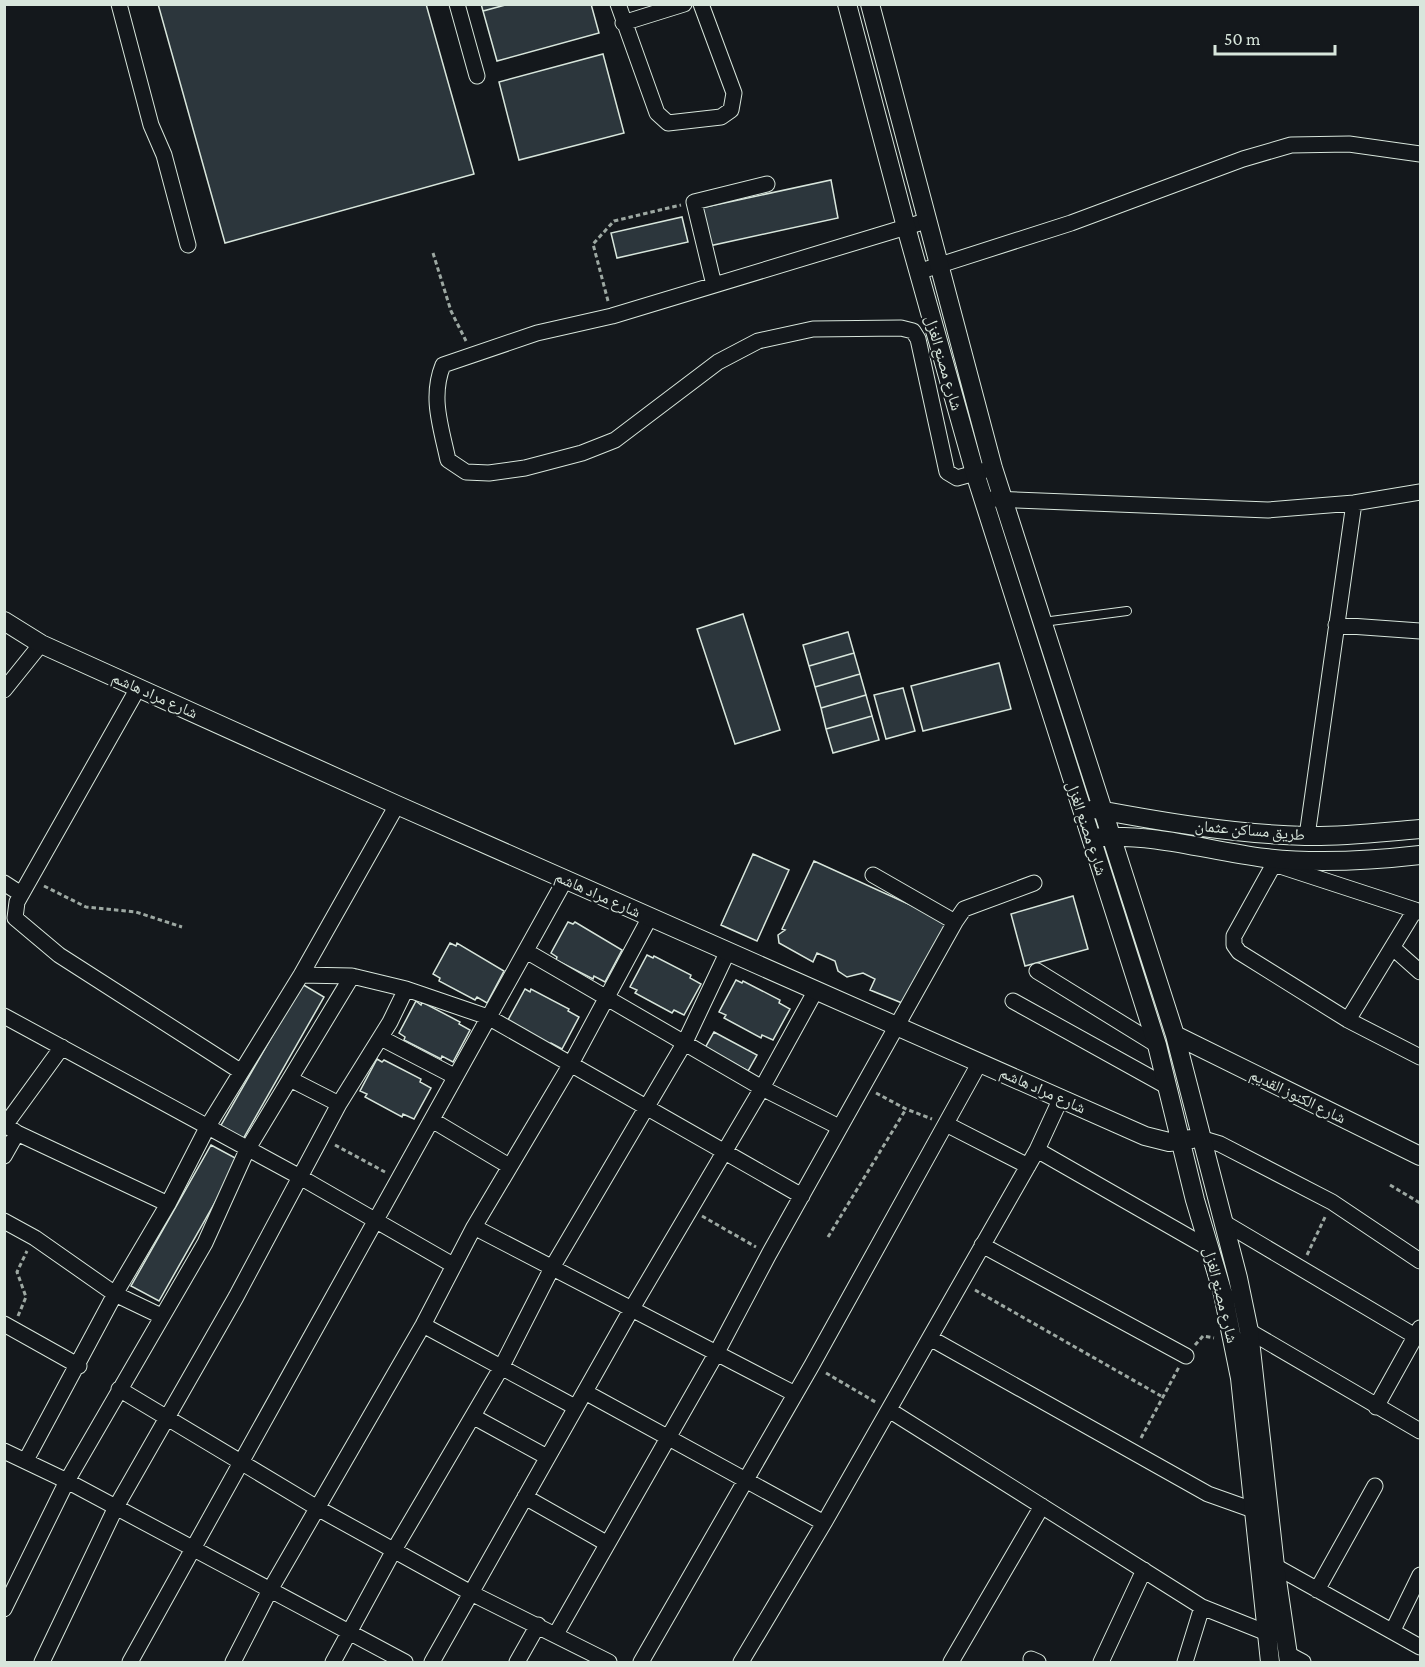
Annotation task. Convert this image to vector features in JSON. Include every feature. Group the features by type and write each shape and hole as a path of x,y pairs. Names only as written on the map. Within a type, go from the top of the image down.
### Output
{"street":[{"path":"118,4 188,245"},
{"path":"457,4 477,76"},
{"path":"618,4 657,113 668,123 721,117 731,110 734,93 700,4"},
{"path":"623,23 684,4"},
{"name":"شارع مصنع الغزل","path":"847,4 918,272 975,473 1157,1045 1210,1249 1242,1336 1253,1510 1270,1662"},
{"name":"شارع مصنع الغزل","path":"870,4 993,468 1113,836 1174,1035 1222,1222 1242,1336 1275,1566 1294,1660"},
{"path":"918,272 1071,223 1243,159 1291,145 1349,144 1420,154"},
{"path":"714,285 694,202 767,184"},
{"path":"926,221 612,316 537,333 443,365 438,377 435,404 448,460 466,472 489,473 525,468 582,453 615,440 718,362 758,341 813,329 901,328 913,331 918,339 947,472 957,478 993,468"},
{"path":"983,498 1268,510 1354,503 1420,492"},
{"path":"1307,836 1354,503"},
{"name":"شارع مراد هاشم","path":"4,621 41,644 397,805 1157,1140 1181,1141 1200,1138"},
{"path":"1022,625 1043,622"},
{"path":"1336,625 1420,631"},
{"path":"4,690 41,644"},
{"path":"138,688 21,894 17,902 15,918 43,942 240,1071"},
{"path":"26,1460 79,1366 115,1294 168,1204 208,1126 240,1071 302,975 397,805"},
{"name":"طريق مساكن عثمان","path":"1081,807 1105,811 1148,828 1275,861 1347,862 1420,855"},
{"name":"طريق مساكن عثمان","path":"1090,838 1113,836 1148,828 1307,836 1420,829"},
{"path":"1348,1020 1418,911 1275,861 1234,936 1234,945 1239,952 1348,1020 1420,1057"},
{"path":"873,875 955,922"},
{"path":"130,1662 377,1222 454,1076 565,880"},
{"path":"555,1634 716,1354 839,1127 955,922 964,909 1034,882"},
{"path":"4,883 21,894"},
{"path":"233,1662 270,1590 319,1509 423,1325 474,1227 572,1062 650,917"},
{"path":"1393,948 1420,972"},
{"path":"526,951 762,1088 839,1127"},
{"path":"333,1662 394,1550 474,1417 553,1266 685,1042 728,951"},
{"path":"1037,971 1157,1045"},
{"path":"302,975 352,976 406,989 488,1017 572,1062 802,1196"},
{"path":"4,1609 67,1481 205,1243 247,1150 352,976"},
{"path":"42,1662 116,1507 236,1297 323,1138 339,1104 381,1038 406,989"},
{"path":"432,1662 575,1407 762,1088 816,990"},
{"path":"1013,1001 1168,1086"},
{"path":"4,1016 300,1177 453,1265"},
{"name":"شارع الكنوز القديم","path":"1174,1035 1420,1156"},
{"path":"381,1038 454,1076"},
{"path":"4,1156 9,1127 62,1047"},
{"path":"641,1662 746,1482 980,1062"},
{"path":"290,1079 339,1104"},
{"path":"741,1662 825,1523 1028,1166 1061,1098"},
{"path":"432,1120 509,1166"},
{"path":"946,1124 1028,1166"},
{"path":"9,1127 168,1204"},
{"path":"1200,1138 1220,1144 1332,1202 1420,1261"},
{"path":"1037,1150 1210,1249"},
{"path":"4,1221 35,1238 115,1294 161,1316"},
{"path":"1222,1222 1300,1268 1418,1332 1376,1407"},
{"path":"474,1227 553,1266 631,1310 795,1394"},
{"path":"982,1245 1186,1356"},
{"path":"423,1325 575,1407"},
{"path":"9,1326 79,1366"},
{"path":"1242,1336 1420,1431"},
{"path":"930,1338 1208,1494 1253,1510"},
{"path":"119,1389 241,1465 319,1509 471,1593 609,1662"},
{"path":"585,1392 746,1482 825,1523"},
{"path":"889,1410 1202,1607 1267,1633"},
{"path":"474,1417 547,1457"},
{"path":"4,1451 67,1481 405,1662"},
{"path":"1317,1590 1375,1486"},
{"path":"525,1497 606,1543"},
{"path":"951,1662 1042,1506"},
{"path":"1275,1566 1420,1647"},
{"path":"1101,1662 1144,1570"},
{"path":"1393,1630 1420,1575"},
{"path":"1185,1662 1202,1607"},
{"path":"517,1662 538,1625"}],"lane":[{"path":"1043,622 1127,611"}],"path":[{"path":"612,316 593,244 614,221 694,202"},
{"path":"433,253 451,311 473,353"},
{"path":"31,878 86,907 136,912 182,927"},
{"path":"864,1086 906,1109 946,1124"},
{"path":"828,1236 906,1109"},
{"path":"323,1138 399,1180"},
{"path":"1390,1185 1420,1203"},
{"path":"1300,1268 1332,1202"},
{"path":"690,1209 769,1254"},
{"path":"9,1326 27,1298 17,1272 35,1238"},
{"path":"961,1282 1161,1396"},
{"path":"1134,1453 1161,1396 1186,1356 1203,1336 1242,1336"},
{"path":"812,1365 889,1410"}],"building":[{"path":"158,4 426,4 474,174 225,243"},
{"path":"481,4 509,4 483,11"},
{"path":"509,4 591,4 599,33 497,61 483,11"},
{"path":"603,54 624,133 519,160 499,82"},
{"path":"831,180 838,218 709,246 701,208"},
{"path":"682,217 688,242 617,258 611,233"},
{"path":"743,614 780,730 735,744 697,629"},
{"path":"848,632 854,653 809,666 803,645"},
{"path":"854,653 860,674 815,687 809,666"},
{"path":"999,663 1011,709 923,731 911,686"},
{"path":"860,674 866,695 821,708 815,687"},
{"path":"903,688 915,731 886,739 874,695"},
{"path":"866,695 872,716 826,729 821,708"},
{"path":"872,716 879,740 833,753 826,729"},
{"path":"753,854 789,870 757,941 721,925"},
{"path":"814,861 948,922 902,1003 870,990 875,979 863,973 847,977 838,971 835,961 817,953 813,962 779,943 778,935 785,930 782,929"},
{"path":"1073,896 1088,949 1025,966 1011,914"},
{"path":"568,922 573,924 575,922 622,950 605,982 594,976 593,979 556,960 557,957 551,953"},
{"path":"450,943 456,946 457,943 504,971 487,1003 477,997 475,1000 439,981 440,978 433,974"},
{"path":"647,955 653,958 654,956 691,975 690,978 701,984 684,1015 674,1010 672,1013 635,993 637,990 630,987"},
{"path":"736,980 742,983 743,981 780,1000 779,1003 790,1009 773,1040 762,1035 761,1038 724,1018 726,1015 719,1012"},
{"path":"302,984 324,997 243,1139 220,1127"},
{"path":"525,989 530,992 531,989 569,1009 568,1011 579,1017 562,1049 551,1043 550,1046 508,1020"},
{"path":"416,1001 460,1022 459,1024 470,1030 453,1062 442,1056 441,1059 404,1040 405,1037 399,1033"},
{"path":"714,1032 757,1055 748,1071 705,1048"},
{"path":"377,1059 382,1062 384,1060 421,1079 420,1082 431,1088 414,1119 403,1114 402,1117 365,1097 367,1094 360,1091"},
{"path":"211,1145 239,1160 159,1301 131,1286"}]}
